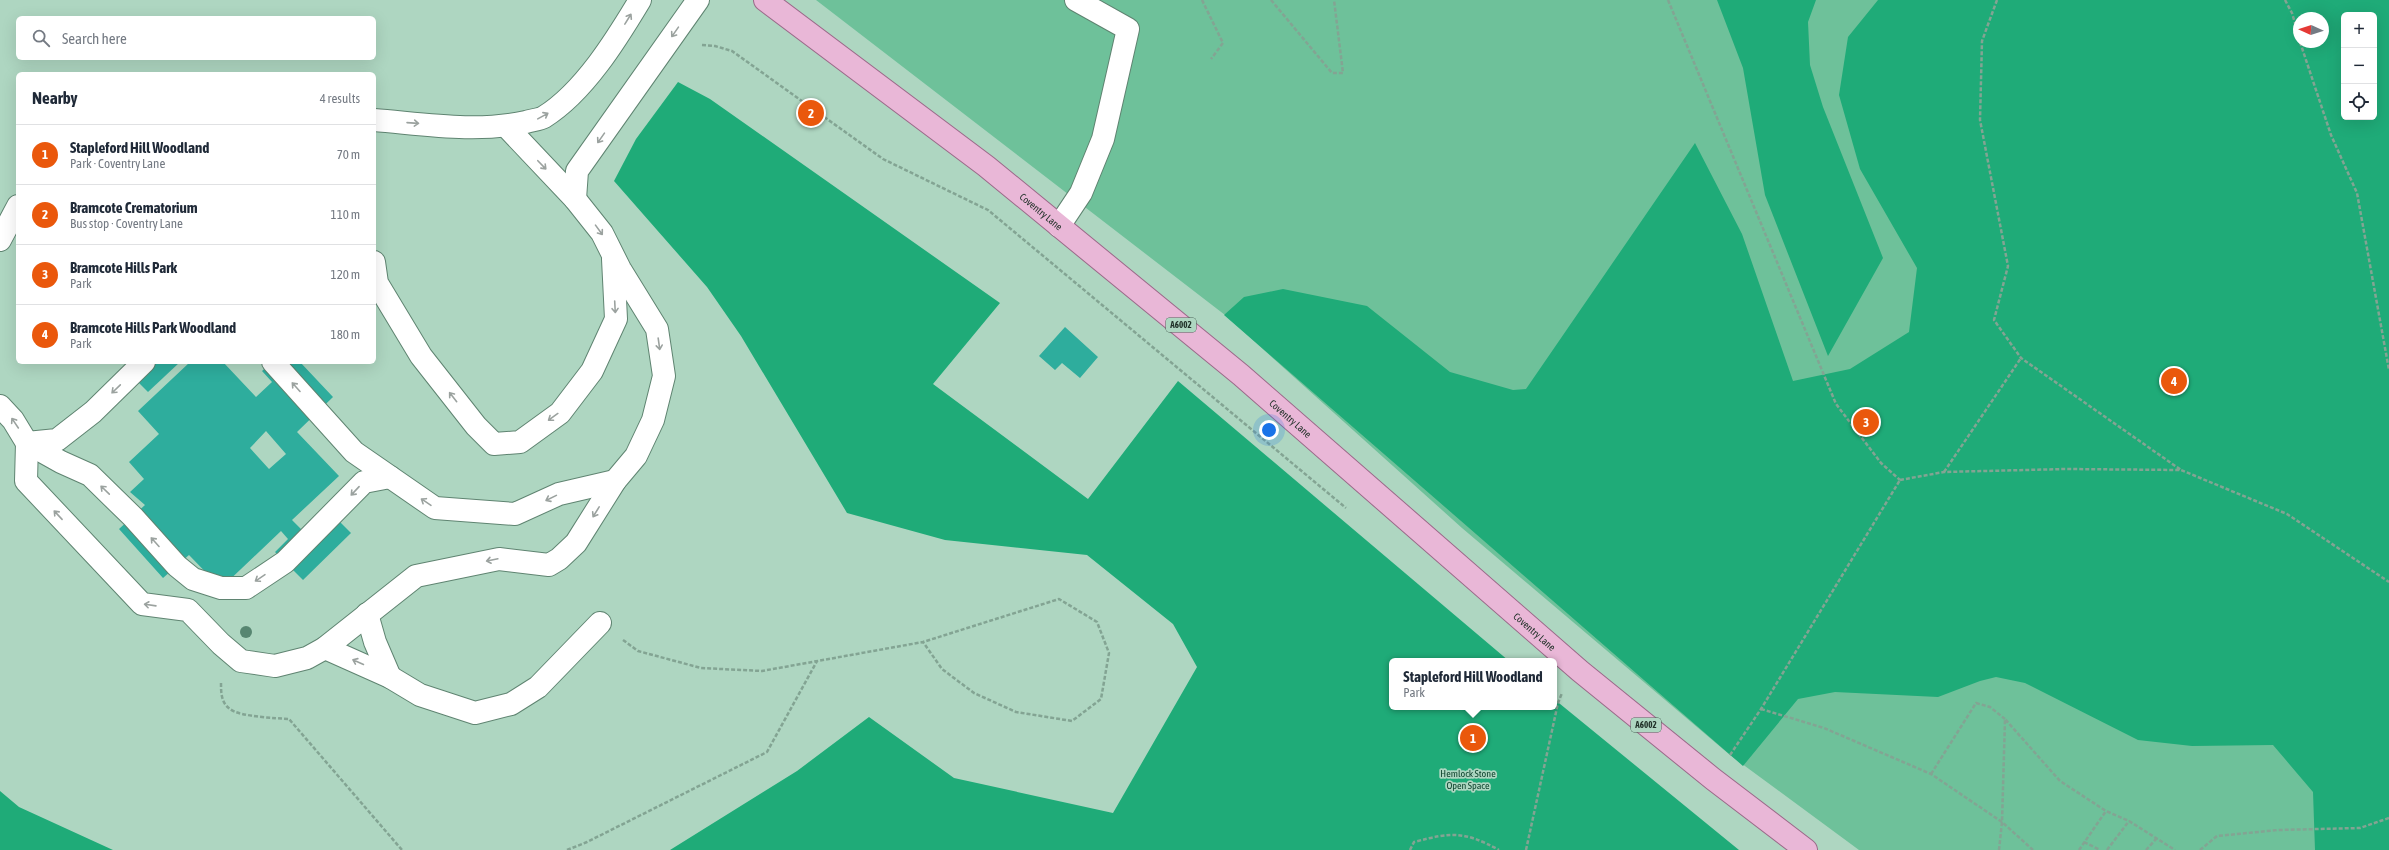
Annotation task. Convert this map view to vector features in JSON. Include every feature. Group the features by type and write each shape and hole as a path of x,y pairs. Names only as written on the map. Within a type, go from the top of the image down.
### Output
{"main road":[{"name":"Coventry Lane","path":"765,0 986,166 1241,375 1580,671 1713,779 1806,850"}],"lane":[{"path":"376,120 472,128 506,126 543,118 580,86 620,32 640,0"},
{"path":"575,199 577,171 698,0"},
{"path":"1059,226 1081,193 1103,139 1128,29 1076,0"},
{"path":"27,443 26,481 142,604 188,610 221,644 242,661 275,666 307,658 325,648 416,576 499,558 549,565 559,559 576,543 615,481 636,456 653,420 664,376 657,329 612,254 602,233 575,199 506,126"},
{"path":"0,240 16,210"},
{"path":"376,276 377,283 421,356 476,426 494,444 520,442 560,413 592,372 616,319 612,254"},
{"path":"27,443 57,440 92,412 142,364"},
{"path":"275,364 354,452 435,508 515,514 559,494 615,481"},
{"path":"0,406 13,420 27,443 61,462 90,475 132,517 177,566 193,579 220,588 246,588 285,562 364,482 390,477"},
{"path":"367,614 374,642 390,677"},
{"path":"325,648 390,677 420,695 475,713 511,704 538,687 600,623"}],"path":[{"path":"1202,0 1223,43 1211,59"},
{"path":"1271,0 1332,73 1343,73 1334,0"},
{"path":"1668,0 1836,404 1881,463 1900,480"},
{"path":"1997,0 1982,41 1980,120 2008,266 1994,320 2021,358 2181,470 2287,514 2389,582"},
{"path":"2285,0 2293,16"},
{"path":"674,34 690,44 715,46 732,51 883,159 988,210 1349,511"},
{"path":"2302,48 2331,135 2357,193 2389,370"},
{"path":"1944,472 2021,358"},
{"path":"1736,747 1761,709 1900,480 1944,472 2065,469 2181,470"},
{"path":"600,623 638,651 701,668 762,671 923,642 1059,599 1097,622 1109,652 1101,699 1072,721 1016,712 974,693 947,673 923,642"},
{"path":"221,644 221,696 230,709 243,713 289,719 402,850"},
{"path":"567,850 587,842 767,752 817,661"},
{"path":"1557,707 1563,693 1580,671"},
{"path":"1931,774 1976,704 1990,707 2005,719 2060,781 2106,811 2129,821 2175,850"},
{"path":"1761,709 1824,728 1931,774 2002,822 2033,850"},
{"path":"1526,850 1556,710"},
{"path":"1999,850 2002,822 2005,719"},
{"path":"2079,850 2106,811"},
{"path":"2200,850 2217,836 2278,830 2360,828 2389,818"},
{"path":"2107,850 2129,821"},
{"path":"1410,850 1414,842 1446,834 1477,838 1499,850"},
{"path":"2146,850 2157,838"},
{"path":"2084,842 2100,850"}],"green space":[{"path":"816,0 2389,0 2389,850 1859,850 1730,755 1462,528 1225,315"},
{"path":"1717,0 1816,0 1808,22 1810,65 1823,107 1883,258 1828,356 1765,195 1743,68"},
{"path":"1878,0 2389,0 2389,850 2315,850 2313,792 2273,745 2192,746 2138,740 2025,683 1996,677 1980,681 1938,697 1835,692 1798,699 1743,766 1224,315 1244,297 1283,289 1367,306 1450,372 1513,390 1526,389 1695,143 1742,234 1793,381 1850,369 1909,332 1917,268 1860,169 1839,95 1848,37"},
{"name":"Hemlock Stone Open Space","path":"678,82 710,99 1000,303 933,384 1088,499 1178,381 1505,658 1389,658 1389,710 1557,710 1557,701 1739,850 670,850 797,771 869,717 954,778 1113,813 1197,667 1173,624 1087,555 945,540 847,513 741,336 707,287 614,181 636,139"},
{"path":"0,791 19,807 113,850 0,850"}],"building":[{"path":"1065,327 1098,357 1080,378 1062,363 1055,370 1039,356"},
{"path":"133,364 178,364 148,392 126,370"},
{"path":"188,364 225,364 256,397 272,382 262,371 270,364 302,364 333,397 297,432 339,476 292,520 303,531 326,508 351,533 303,580 275,552 288,539 281,531 221,588 189,555 163,578 119,529 145,505 130,492 144,479 129,462 159,434 138,411","holes":["266,431 286,454 269,469 250,448"]}],"place":[{"name":"Bramcote Crematorium","path":"811,113"},
{"name":"Bramcote Hills Park Woodland","path":"2174,381"},
{"name":"Bramcote Hills Park","path":"1866,422"},
{"name":"Stapleford Hill Woodland","path":"1473,738"}]}
